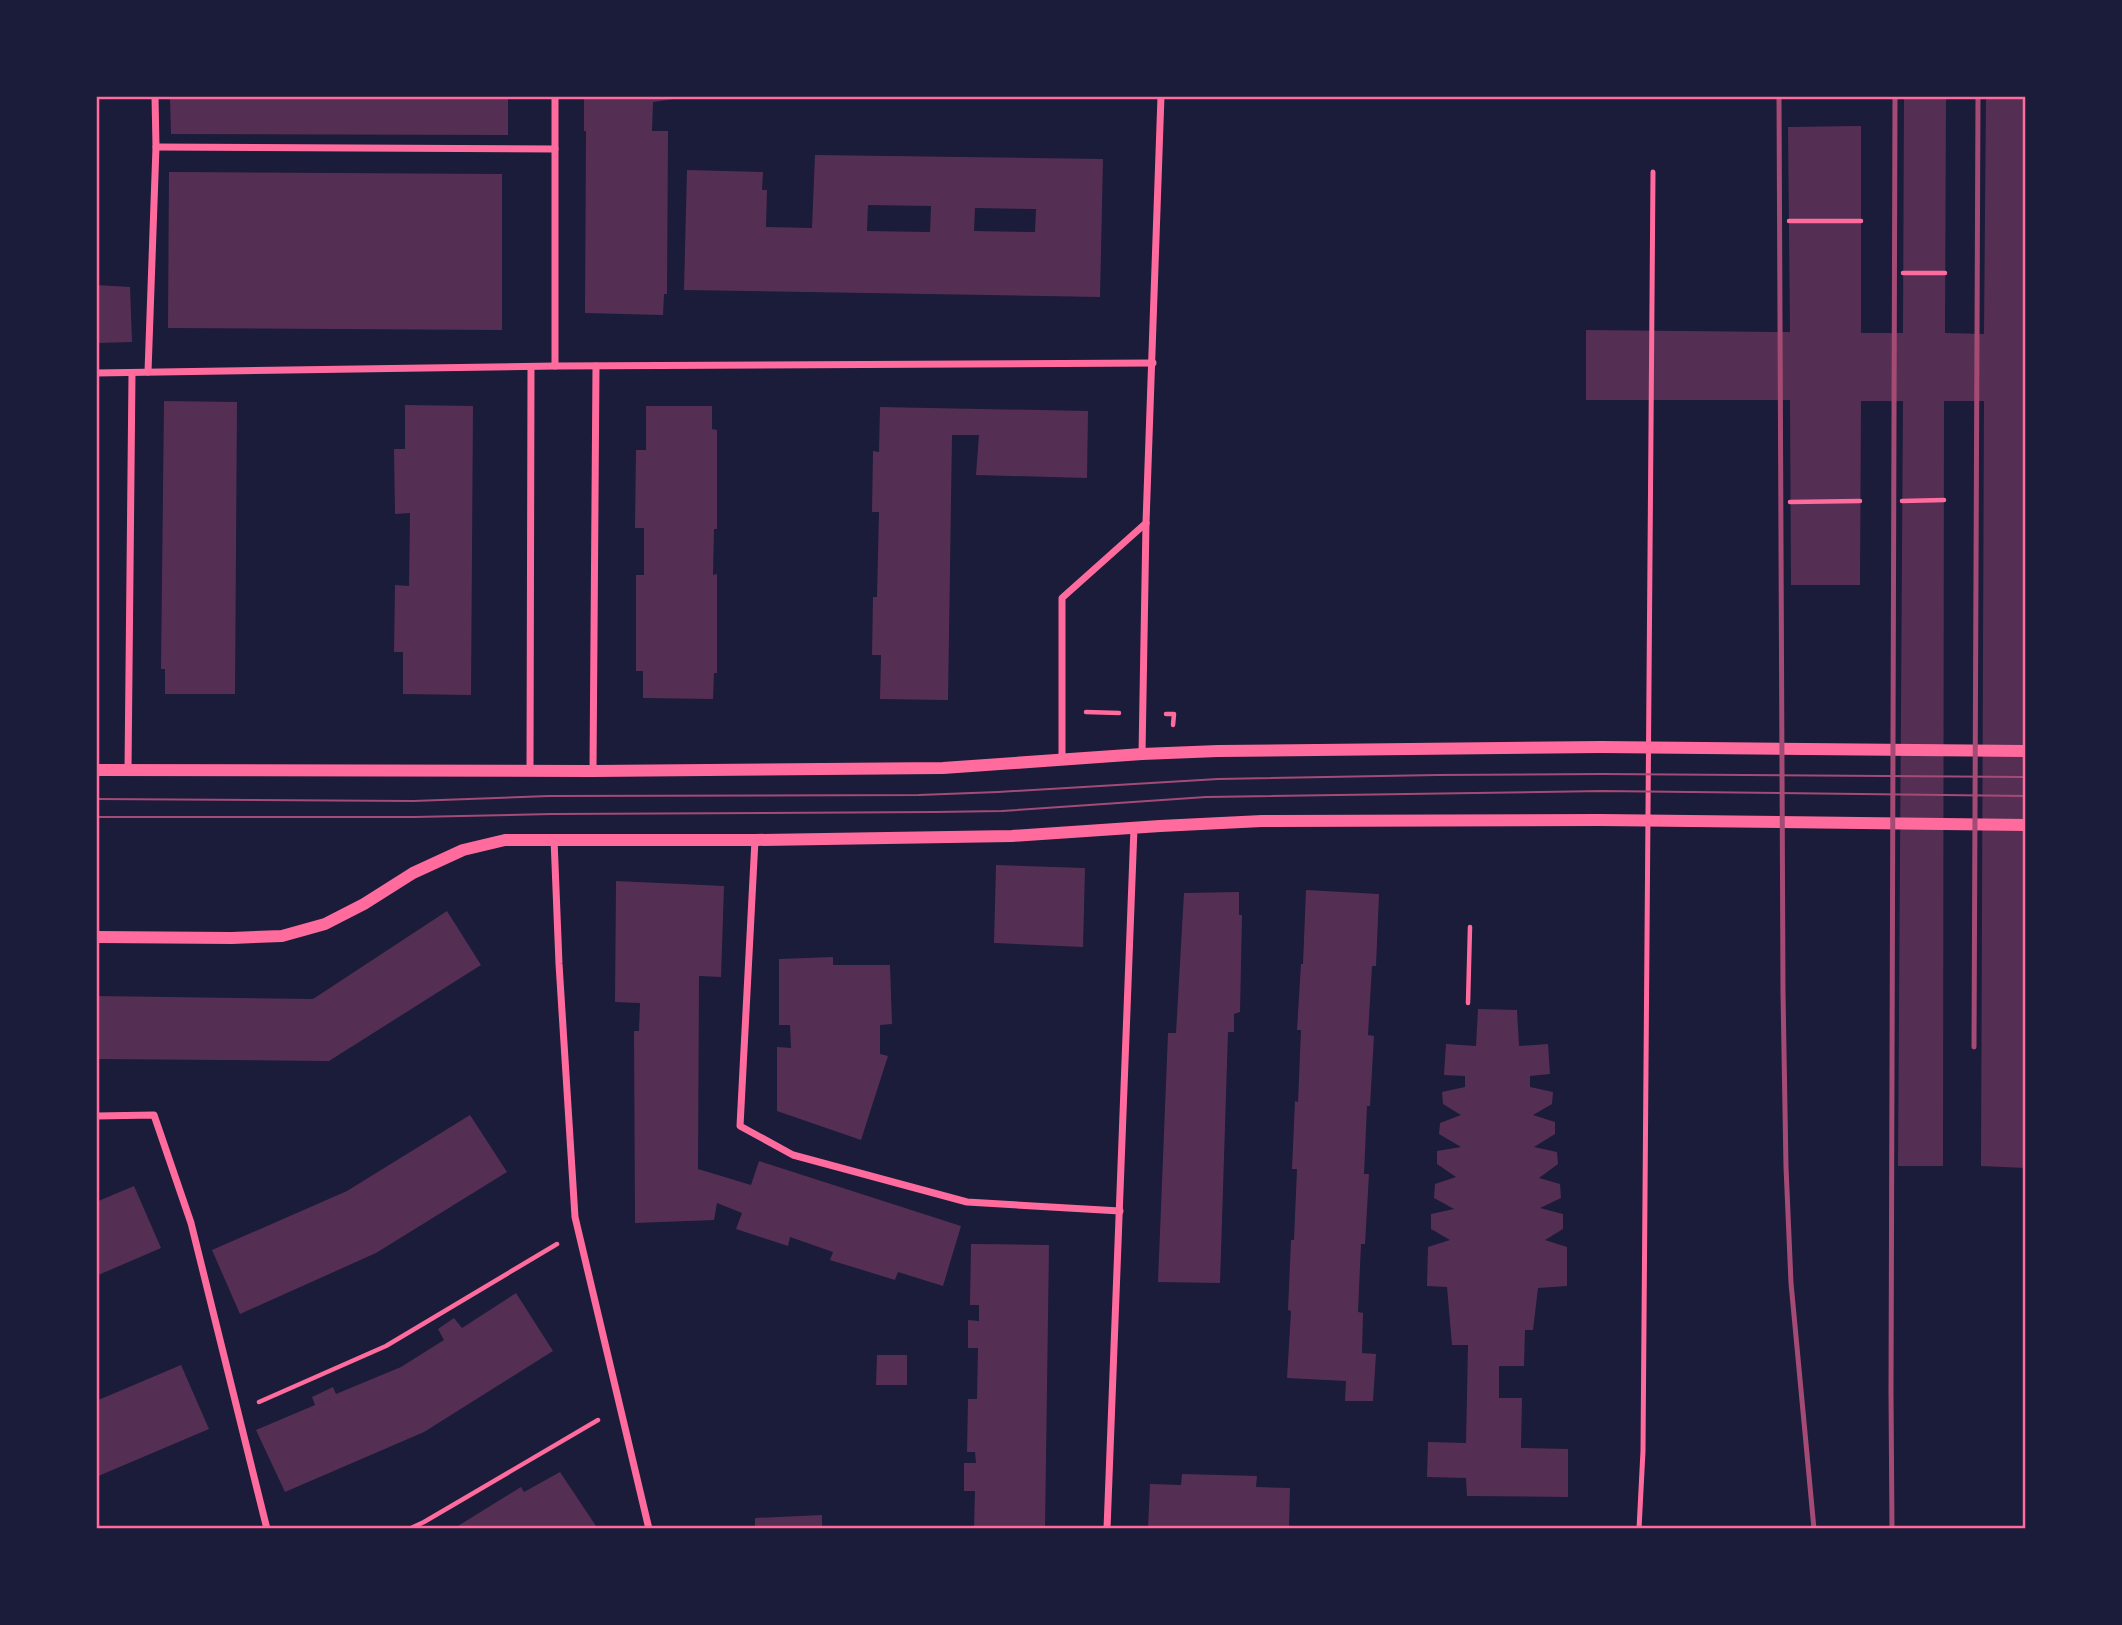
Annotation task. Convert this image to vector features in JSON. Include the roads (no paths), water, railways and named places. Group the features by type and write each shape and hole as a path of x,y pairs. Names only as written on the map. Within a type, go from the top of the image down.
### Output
{"street":[{"path":"148,372 156,147 155,96"},
{"path":"555,96 555,366"},
{"path":"1142,754 1146,523 1161,96"},
{"path":"156,147 555,149"},
{"path":"96,373 555,366 1153,363"},
{"path":"593,771 596,366"},
{"path":"530,771 531,367"},
{"path":"128,770 132,373"},
{"path":"1062,759 1062,598 1146,523"},
{"path":"96,771 943,768 1142,754 1601,747 2026,751"},
{"path":"96,937 282,936 326,924 364,904 412,873 463,850 505,840 1012,836 1262,821 1601,820 2026,825"},
{"path":"1107,1529 1134,828"},
{"path":"554,838 575,1217 649,1529"},
{"path":"755,840 740,1126 793,1155 967,1202 1120,1211"},
{"path":"96,1116 154,1115 191,1223 267,1529"}],"lane":[{"path":"1639,1529 1643,1451 1653,172"}],"tram line":[{"path":"96,799 413,801 549,796 919,795 1218,779 1437,775 2026,777"},
{"path":"96,817 414,817 1002,811 1206,797 1602,791 2026,796"}],"railway":[{"path":"1779,96 1786,1167 1791,1283 1814,1529"},
{"path":"1892,1529 1895,96"},
{"path":"1974,1047 1978,96"}]}
